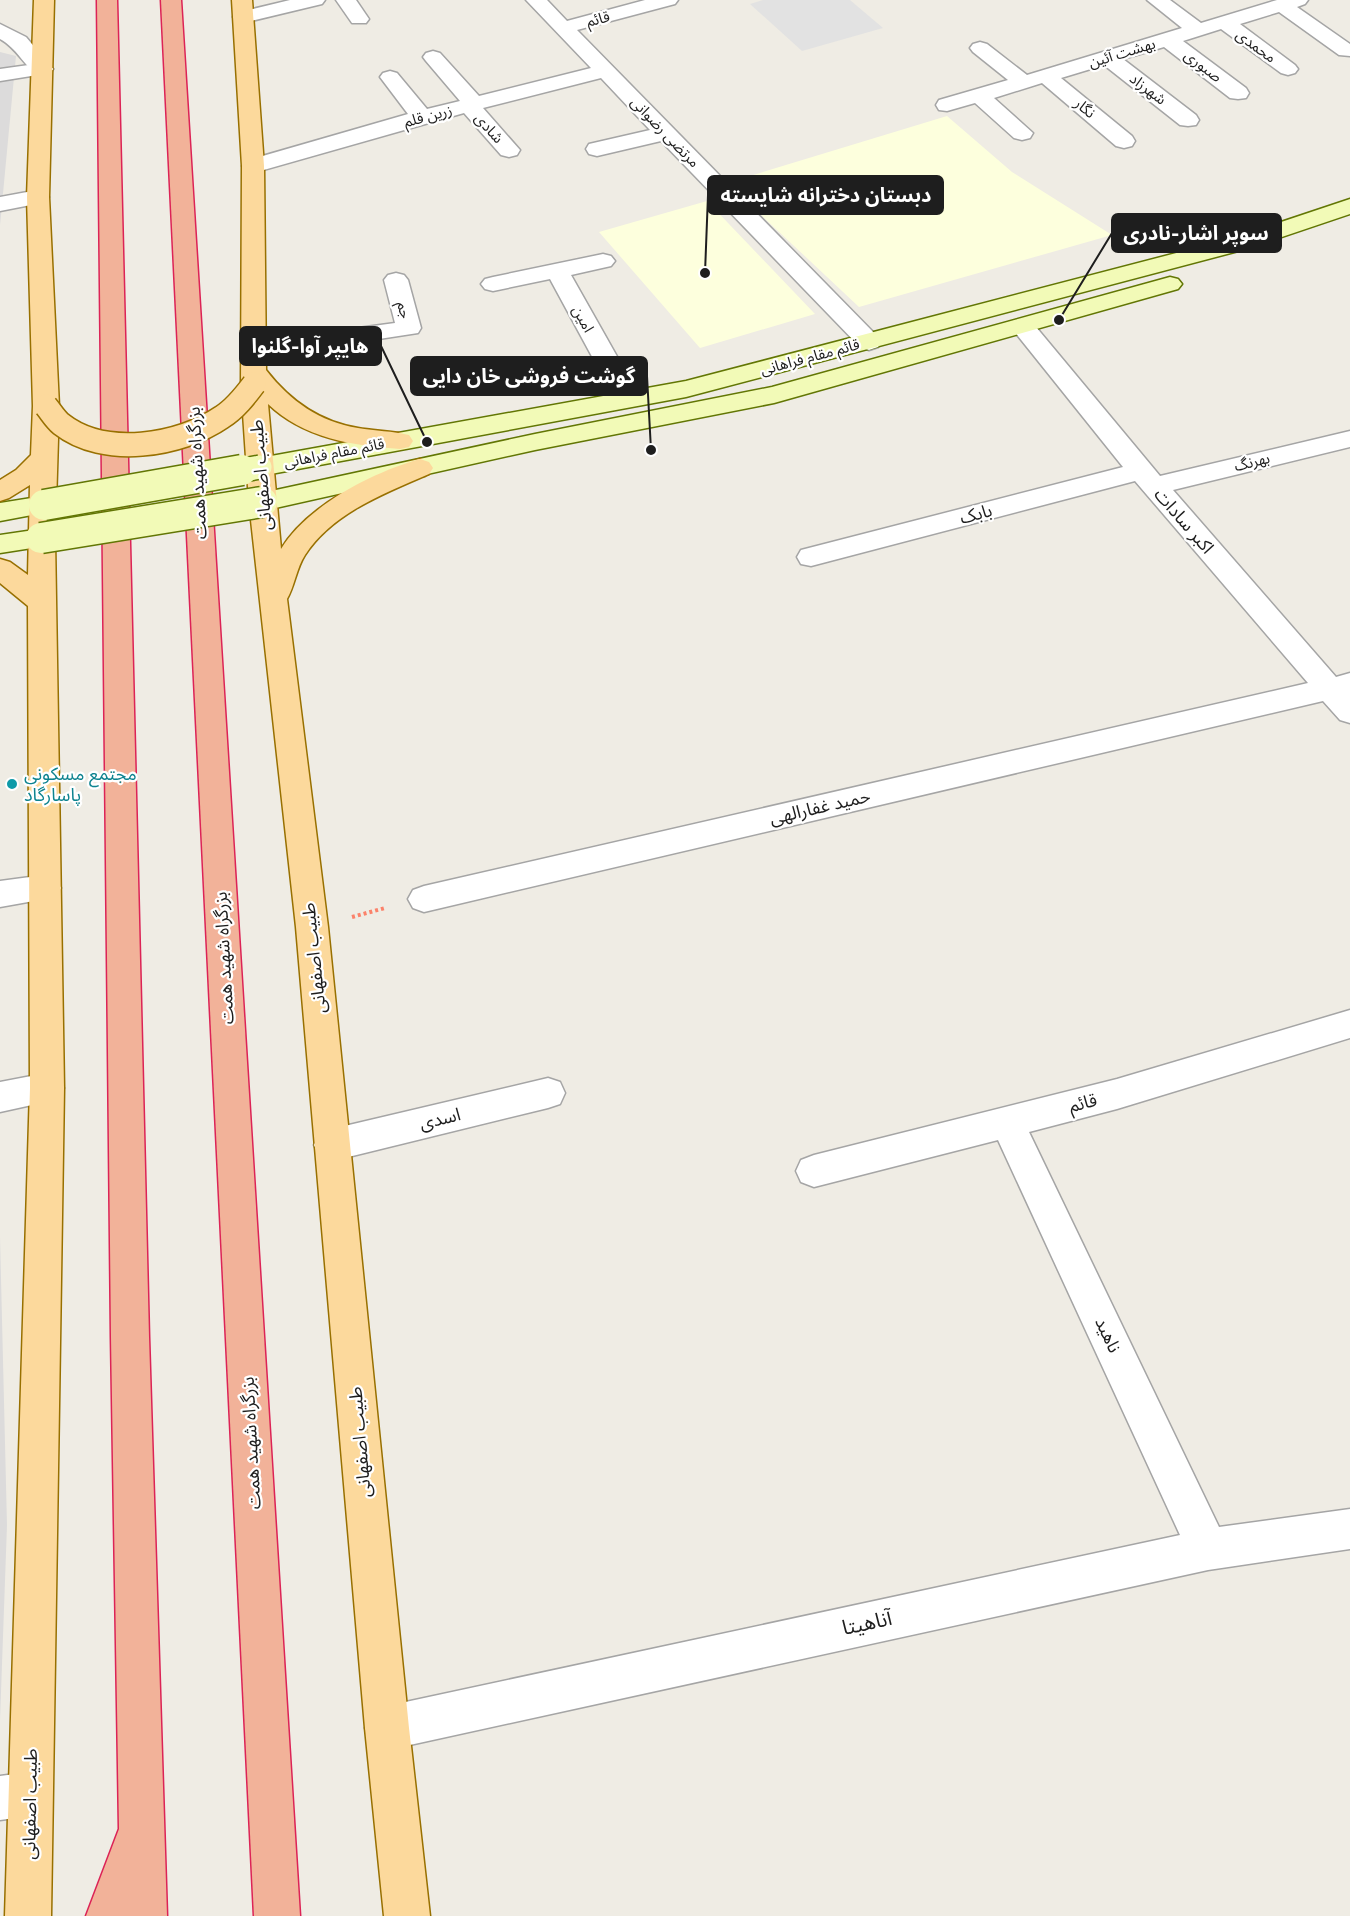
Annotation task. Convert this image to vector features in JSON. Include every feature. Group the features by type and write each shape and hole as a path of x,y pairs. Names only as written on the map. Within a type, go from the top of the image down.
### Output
{"highway":[{"path":"107,0 130,1337 144,1916"},
{"name":"بزرگراه شهید همت","path":"171,0 277,1916"},
{"path":"109,1916 142,1827"},
{"path":"273,1847 300,1916"}],"main road":[{"name":"طبیب اصفهانی","path":"28,1916 15,1796 47,1088 41,538 46,406 38,197 44,0"},
{"name":"طبیب اصفهانی","path":"244,6 253,166 254,368 262,502 312,927 387,1728 407,1916"},
{"name":"قائم مقام فراهانی","path":"0,512 686,389 1238,244 1350,206"},
{"name":"قائم مقام فراهانی","path":"0,544 262,502 774,395 1022,326 1350,230"},
{"path":"46,406 60,423 84,436 115,443 150,443 185,436 216,422 240,404 254,368"},
{"path":"254,368 276,400 319,426 343,435 400,441"},
{"path":"0,492 25,476 45,457"},
{"path":"274,601 284,568 303,539 320,522 374,487 420,468"},
{"path":"0,569 24,586 42,603"}],"street":[{"path":"244,6 315,0"},
{"path":"346,0 359,19"},
{"name":"مرتضی رضوانی","path":"536,0 869,342"},
{"name":"قائم","path":"563,28 668,0"},
{"path":"1157,0 1198,30"},
{"path":"1290,2 1346,51"},
{"name":"بهشت آئین","path":"947,105 1290,2"},
{"name":"محمدی","path":"1224,22 1288,69"},
{"path":"0,30 19,41 43,69"},
{"name":"صبوری","path":"1167,39 1239,93"},
{"path":"980,48 1023,82"},
{"name":"شادی","path":"433,57 509,150"},
{"name":"شهرزاد","path":"1107,57 1188,120"},
{"path":"0,75 43,69"},
{"name":"زرین قلم","path":"253,166 422,117 605,71"},
{"name":"نگار","path":"1046,76 1124,141"},
{"path":"390,77 422,117"},
{"path":"979,96 1022,133"},
{"path":"597,149 665,133"},
{"path":"0,204 38,197"},
{"path":"493,284 603,261"},
{"name":"امین","path":"557,271 628,399"},
{"name":"جم","path":"254,368 409,328 396,280"},
{"name":"اکبر سادات","path":"1022,326 1148,479 1340,686 1350,712"},
{"name":"بهرنگ","path":"1148,479 1350,439"},
{"name":"بابک","path":"811,557 1148,479"},
{"name":"حمید غفارالهی","path":"424,898 1340,686"},
{"path":"0,894 45,888"},
{"name":"قائم","path":"814,1171 1117,1094 1350,1024"},
{"path":"0,1097 47,1088"},
{"name":"اسدی","path":"332,1145 548,1093"},
{"name":"ناهید","path":"1007,1122 1208,1549"},
{"name":"آناهیتا","path":"387,1728 1208,1549 1350,1529"}],"path":[{"path":"312,927 424,898"}],"shaded area":[{"path":"763,0 850,0 883,28 802,51 750,4"},
{"path":"0,52 16,56 0,225"},
{"path":"947,116 1012,172 1112,235 859,307 727,183"},
{"path":"707,201 815,314 700,348 599,232"},
{"path":"0,1237 7,1525 0,1720"}],"place":[{"name":"دبستان دخترانه شایسته","path":"705,273"},
{"name":"سوپر اشار-نادری","path":"1059,320"},
{"name":"هایپر آوا-گلنوا","path":"427,442"},
{"name":"گوشت فروشی خان دایی","path":"651,450"},
{"name":"مجتمع مسکونی پاسارگاد","path":"12,784"}]}
